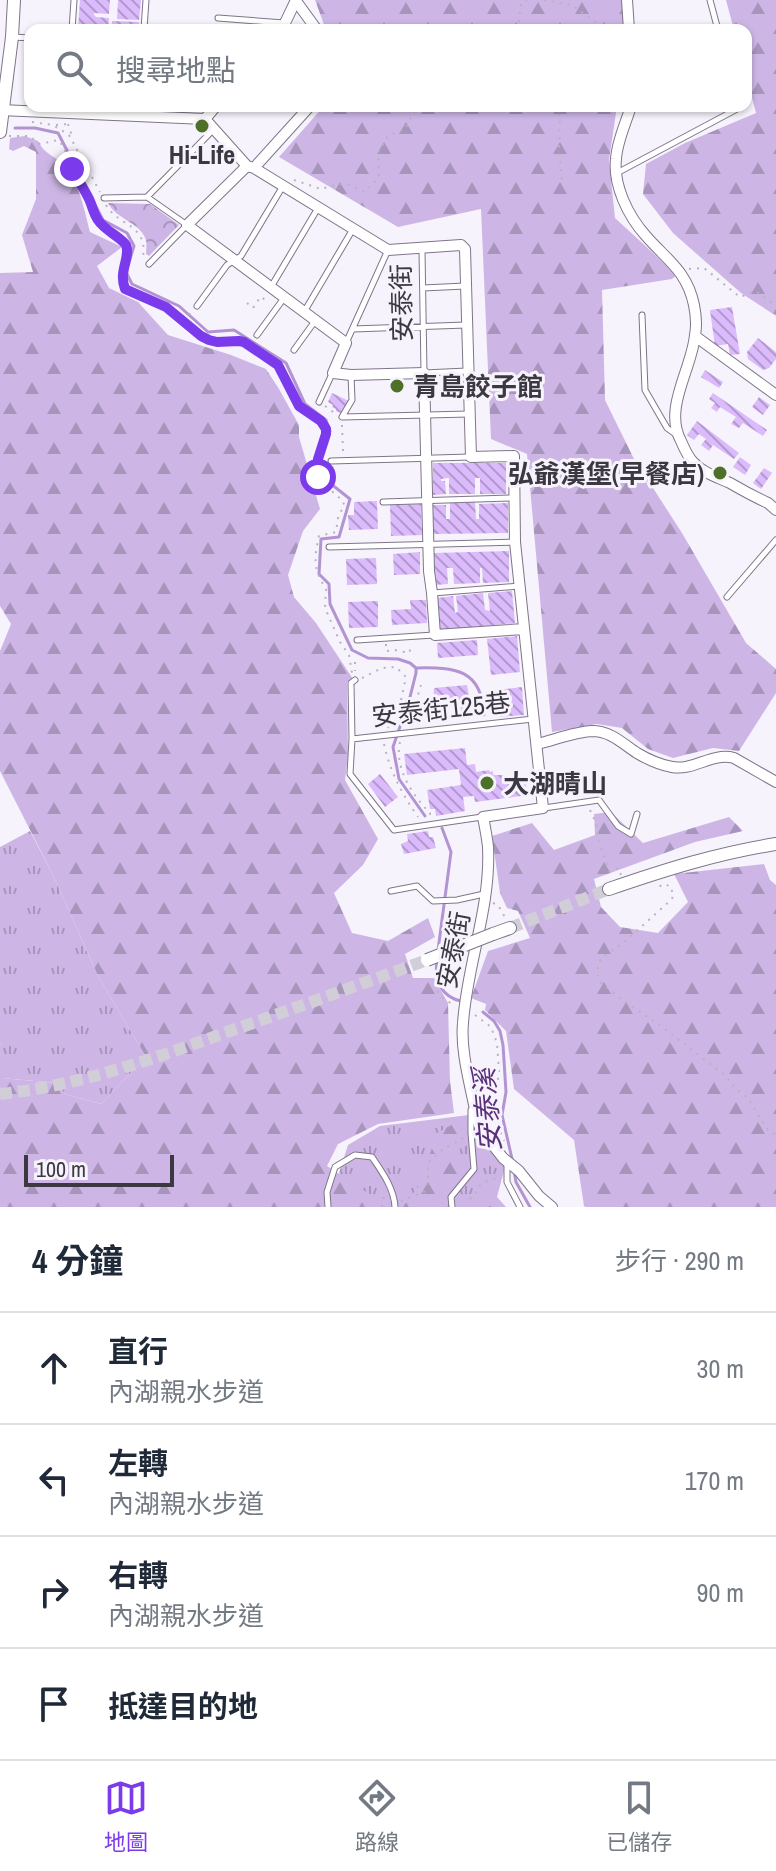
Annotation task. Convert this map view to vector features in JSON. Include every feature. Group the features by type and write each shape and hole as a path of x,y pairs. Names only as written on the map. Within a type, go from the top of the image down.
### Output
{"street":[{"path":"14,0 1,121 129,112"},
{"path":"283,24 296,0 313,24"},
{"path":"627,0 628,24"},
{"path":"151,112 205,119 211,112"},
{"path":"304,112 187,225 346,343 333,373 424,373"},
{"path":"629,112 616,155 615,174 634,221 680,272 688,286 696,319 695,336 678,396 678,437 692,461 704,472 768,503 776,510"},
{"name":"安泰街","path":"205,119 250,167 286,182 319,207 388,250 422,248"},
{"path":"422,248 461,245 465,249 471,457 514,456 515,542 543,808 483,817"},
{"path":"695,336 776,395"},
{"name":"安泰街","path":"424,373 429,571 435,635"},
{"path":"435,635 524,629"},
{"path":"537,744 595,731 610,735 644,756 672,767 727,756 776,782"},
{"name":"安泰街","path":"483,817 488,846 484,898 467,990 463,1045 481,1130 503,1158 552,1207"},
{"path":"609,889 735,851 776,844"},
{"path":"427,960 510,928"}],"lane":[{"path":"72,24 74,0"},
{"path":"144,24 146,0"},
{"path":"710,0 716,24"},
{"path":"218,18 266,24"},
{"path":"12,37 24,38"},
{"path":"615,174 731,112"},
{"path":"147,197 214,129"},
{"path":"197,306 227,265 241,256 286,182"},
{"path":"104,198 147,197 187,225 149,264"},
{"path":"271,287 319,207"},
{"path":"304,312 354,228"},
{"name":"安泰街","path":"422,248 424,373"},
{"path":"346,343 388,250"},
{"path":"423,288 466,286"},
{"path":"257,335 285,297"},
{"path":"642,315 645,390 667,428 678,437"},
{"path":"294,350 316,320"},
{"path":"353,329 467,325"},
{"path":"424,373 468,371"},
{"path":"319,402 333,373"},
{"path":"342,417 352,400 351,375"},
{"path":"342,417 470,414"},
{"path":"331,461 471,457"},
{"path":"383,502 515,498"},
{"path":"727,597 776,540"},
{"path":"328,544 515,542"},
{"path":"432,593 520,586"},
{"path":"357,640 435,635"},
{"path":"355,680 351,683 350,774 394,830 483,817"},
{"name":"安泰街125巷","path":"352,739 534,719"},
{"path":"543,808 599,800 618,826 631,834 637,814"},
{"path":"391,891 417,886 433,901 484,898"},
{"path":"452,1207 451,1197 474,1169 472,1093"},
{"path":"328,1207 327,1192 335,1167 355,1155 372,1157 386,1177 395,1204"},
{"path":"508,1162 509,1188 520,1207"}],"path":[{"path":"518,24 521,3 527,0"},
{"path":"544,0 572,5 599,24"},
{"path":"286,182 321,189 338,184 349,185 365,192 379,177 378,153 388,136 405,129 414,112"},
{"path":"558,112 562,182"},
{"path":"1,121 40,144 58,140 63,145 96,218 126,246 122,279 125,289 166,307 209,340 244,342 278,365 299,406 324,424 326,434 317,473 344,503 336,532 319,536 316,546 317,575 326,589 326,613 349,655 355,680"},
{"path":"28,122 53,125 73,141"},
{"path":"68,124 77,153 110,212 142,237 143,258 149,264"},
{"path":"680,272 695,267 704,268 740,297 756,291 776,306"},
{"path":"247,303 253,308 271,287"},
{"path":"183,321 197,306"},
{"path":"319,402 342,417 344,460"},
{"path":"326,533 328,544"},
{"path":"386,651 409,653 416,636"},
{"path":"355,662 355,680"},
{"path":"355,680 388,667 396,667 406,677 400,705 382,736 394,778 424,826"},
{"path":"421,685 410,723 398,749 400,764 410,786 430,813 432,825"},
{"path":"585,802 596,823 610,872 618,868 624,884"},
{"path":"655,873 661,887 669,885 674,895 622,944 601,958 597,971 600,982 726,1076 747,1097 768,1130 776,1135"},
{"path":"484,898 498,905 510,928"},
{"path":"491,1027 497,1043 499,1071 495,1115 505,1145"},
{"path":"395,1204 424,1192 428,1181 428,1163 442,1150 471,1133"},
{"path":"470,1199 480,1184 507,1175"}],"green space":[{"path":"315,0 623,0 625,24 324,24"},
{"path":"726,0 776,0 776,316 741,293 673,233 643,194 646,164 685,143 756,113 752,98 752,24 732,24"},
{"path":"319,112 616,112 609,160 615,218 677,275 672,279 602,290 605,400 633,457 682,533 746,643 776,669 776,693 739,751 713,748 673,758 648,749 622,728 597,724 552,732 527,454 491,439 481,209 398,227 279,157"},
{"path":"25,136 38,141 70,171 90,232 122,247 97,266 109,288 138,302 168,335 266,369 299,425 299,437 320,509 303,531 288,575 294,597 316,623 353,679 347,682 348,755 345,780 378,839 363,865 334,893 352,933 388,941 428,918 435,937 405,954 413,978 434,978 448,1003 454,1113 378,1124 338,1144 327,1166 386,1205 405,1204 420,1184 437,1133 464,1118 453,1207 0,1207 0,1043 2,1078 56,1083 65,1094 101,1104 146,1057 98,976 54,877 0,771 0,651 11,624 0,606 0,273 33,272 22,235 36,199 36,152 24,146 13,151 9,149 10,138"},
{"path":"108,203 150,204 179,225 149,256 143,234"},
{"path":"611,812 643,843 729,817 743,831 695,842 594,879 601,907 620,927 658,933 688,902 674,874 764,864 770,880 776,885 776,1207 584,1206 574,1140 514,1089 506,1031 485,1010 486,1004 471,998 488,951 530,938 518,911 507,908 500,893 492,836 532,823 554,850 595,835 594,814"},
{"path":"30,831 98,976 146,1057 101,1104 65,1094 56,1083 2,1078 0,847"},
{"path":"477,1114 480,1128 505,1167 497,1197 506,1207 328,1207 348,1145 380,1126"}],"building":[{"path":"80,0 110,0 109,14 94,13 96,17 109,18 108,24 78,24"},
{"path":"118,0 141,0 139,20 117,19"},
{"path":"112,21 139,22 139,24 112,24"},
{"path":"732,307 740,354 730,355 728,344 715,346 710,310"},
{"path":"758,338 776,352 776,359 763,370 748,359 747,352"},
{"path":"705,370 723,382 719,388 701,377"},
{"path":"332,393 349,401 343,414 328,402"},
{"path":"713,393 767,430 763,436 743,423 739,428 731,424 736,417 720,407 717,412 711,408 715,403 709,399"},
{"path":"759,397 770,405 763,415 752,407"},
{"path":"697,421 739,453 734,459 713,445 709,451 701,445 706,439 699,434 694,440 687,435"},
{"path":"740,457 751,465 745,475 733,467"},
{"path":"433,463 506,463 506,494 480,494 480,478 475,478 475,494 449,494 447,478 441,479 445,481 446,494 433,495"},
{"path":"764,468 772,473 761,489 753,483"},
{"path":"377,501 378,529 349,530 348,515 354,515 354,502"},
{"path":"475,502 476,519 479,519 479,504 508,503 508,533 433,534 433,505 446,505 446,519 450,519 450,503"},
{"path":"421,504 422,535 391,536 390,505"},
{"path":"509,551 509,582 483,583 480,568 480,583 454,584 453,568 447,568 448,584 435,585 434,553"},
{"path":"420,552 420,574 394,575 393,554"},
{"path":"376,558 377,584 347,585 346,559"},
{"path":"512,591 515,623 440,630 437,598 453,596 455,613 458,612 456,596 483,593 485,610 490,611 488,593"},
{"path":"410,600 426,600 427,623 392,625 391,610 411,609"},
{"path":"378,601 378,627 349,628 348,602"},
{"path":"517,636 520,672 491,675 487,639"},
{"path":"477,640 478,655 438,658 437,643"},
{"path":"467,685 470,701 479,700 480,711 465,713 456,701 444,705 441,716 428,717 426,706 433,705 434,688"},
{"path":"522,687 524,715 499,717 497,690"},
{"path":"465,748 467,765 475,764 476,772 489,770 493,771 493,775 513,775 513,781 525,782 528,795 475,802 474,796 463,797 465,811 436,816 435,809 430,809 427,790 461,785 459,769 407,775 404,754"},
{"path":"380,774 398,797 385,807 368,784"},
{"path":"428,831 436,848 404,854 401,844 408,841 407,834"}],"waterway":[{"name":"安泰溪","path":"15,128 58,133 103,220 127,233 134,246 126,272 132,284 179,306 208,332 234,330 286,363 305,404 326,420 330,431 321,456 321,476 350,499 339,537 321,539 319,574 329,584 330,604 352,650 368,658 398,659 416,668 393,747 399,779 425,816"},
{"path":"416,668 443,668 464,674 478,688 484,715"},
{"name":"安泰溪","path":"438,950 451,852 442,828"},
{"name":"安泰溪","path":"437,962 437,976 444,992 461,1001"},
{"name":"安泰溪","path":"483,1012 494,1021 503,1045 506,1092 502,1115 513,1163"},
{"name":"安泰溪","path":"514,1171 516,1182 530,1207"}],"tunnel":[{"path":"510,928 609,889"},
{"path":"0,1094 59,1085 146,1061 427,960"}],"place":[{"name":"Hi-Life","path":"202,126"},
{"name":"青島餃子館","path":"397,386"},
{"name":"弘爺漢堡(早餐店)","path":"720,473"},
{"name":"大湖晴山","path":"487,783"}],"route":[{"path":"72,169 96,218 126,246 122,274 125,289 166,307 209,340 244,342 278,365 299,406 319,419 326,429 317,465 318,477"}]}
